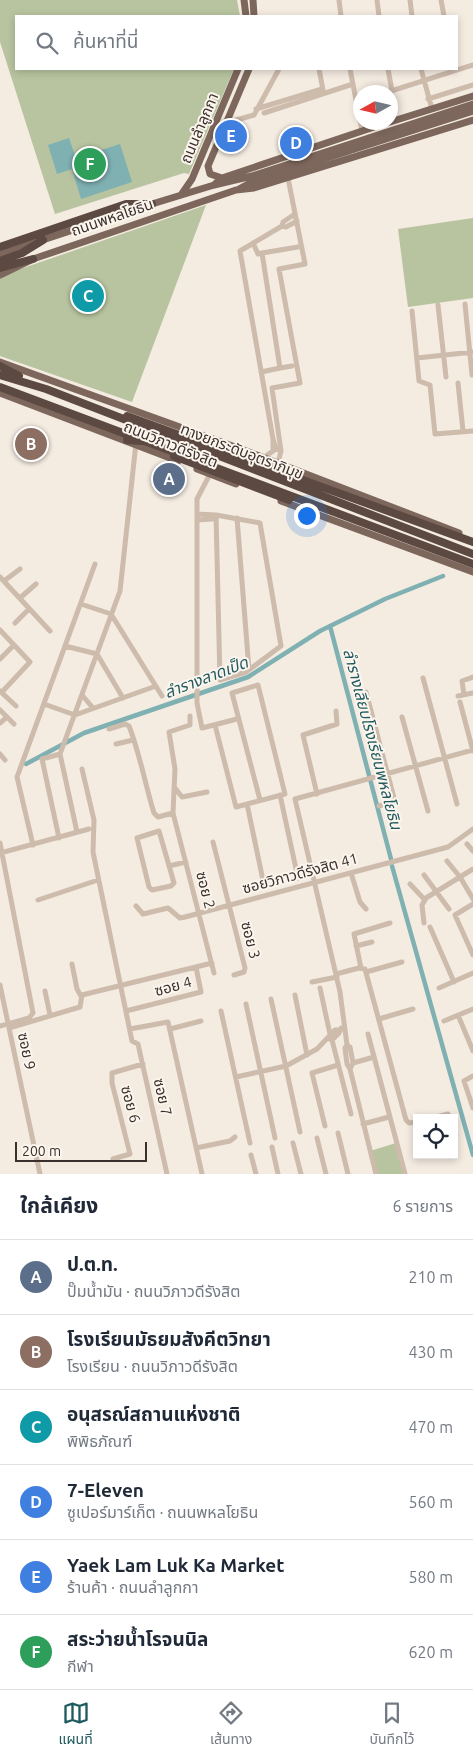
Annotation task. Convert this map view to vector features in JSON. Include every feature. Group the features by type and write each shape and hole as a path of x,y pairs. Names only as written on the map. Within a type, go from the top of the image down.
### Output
{"highway":[{"path":"0,247 126,204 152,204"},
{"path":"0,261 22,253 43,240"},
{"path":"0,268 33,259"},
{"path":"0,364 19,376"},
{"name":"ถนนวิภาวดีรังสิต","path":"0,373 19,376 473,549"},
{"name":"ทางยกระดับอุตราภิมุข","path":"0,373 473,554"},
{"name":"ถนนวิภาวดีรังสิต","path":"0,386 473,562"},
{"name":"ทางยกระดับอุตราภิมุข","path":"0,386 84,415 473,562"},
{"path":"86,405 137,419 473,541"},
{"path":"84,415 146,446 385,535 473,570"},
{"path":"127,440 149,441"}],"main road":[{"path":"244,0 246,15"},
{"path":"253,0 254,15"},
{"name":"ถนนลำลูกกา","path":"180,195 192,179 238,70"},
{"name":"ถนนลำลูกกา","path":"222,178 210,174 208,166 249,70"},
{"name":"ถนนพหลโยธิน","path":"398,120 473,96"},
{"path":"446,104 467,101 471,102 473,108 469,119 452,127"},
{"name":"ถนนพหลโยธิน","path":"0,275 33,259 236,190 252,182 473,104"},
{"name":"ถนนพหลโยธิน","path":"0,254 180,195 252,176 473,111"},
{"name":"ถนนพหลโยธิน","path":"236,190 254,188 288,178 473,120"},
{"name":"ถนนพหลโยธิน","path":"214,185 222,178 365,130"},
{"name":"ถนนวิภาวดีรังสิต","path":"0,364 278,463 473,541"},
{"name":"ถนนวิภาวดีรังสิต","path":"0,393 136,443 210,474 473,570"}],"street":[{"path":"339,0 341,15"},
{"path":"377,0 379,15"},
{"path":"410,0 412,15"},
{"path":"441,0 444,15"},
{"path":"458,69 473,65"},
{"path":"226,123 254,115 278,70"},
{"path":"319,70 323,91"},
{"path":"350,70 362,131"},
{"path":"388,70 389,85"},
{"path":"421,70 432,109"},
{"path":"398,90 453,70"},
{"path":"256,109 353,84"},
{"path":"428,99 473,85"},
{"path":"264,113 323,91"},
{"path":"278,463 272,388 300,383 279,269 305,264 288,178"},
{"path":"282,226 283,222 295,214"},
{"path":"277,450 272,439 240,250 282,226 286,227 297,221"},
{"path":"253,243 258,254 298,247"},
{"path":"262,253 280,368"},
{"path":"465,304 472,375"},
{"path":"438,305 446,377"},
{"path":"412,311 419,381 430,385 435,434 473,430"},
{"path":"417,358 471,352"},
{"path":"261,372 292,366"},
{"path":"458,383 463,432"},
{"path":"77,832 60,754 120,591 136,443"},
{"path":"263,458 277,450"},
{"path":"210,474 197,500 196,673 199,716 202,728 237,719"},
{"path":"197,517 216,516 260,523 281,646 249,670 220,680 216,516"},
{"path":"237,518 249,670"},
{"path":"33,845 17,777 96,564"},
{"path":"20,569 2,579 50,631"},
{"path":"20,598 36,584"},
{"path":"80,604 111,614 162,696"},
{"path":"15,623 29,609"},
{"path":"0,630 30,664 1,692 16,706"},
{"path":"0,659 14,645"},
{"path":"65,646 97,654 123,698"},
{"path":"376,1174 350,1069 347,1064 345,1022 336,976 295,799 387,772 473,750 461,698 462,681 473,677"},
{"path":"423,678 457,804"},
{"path":"215,725 236,807 285,794 258,685 232,693 237,719 260,800"},
{"path":"44,704 75,715 156,686"},
{"path":"366,692 394,798 392,802 379,806"},
{"path":"461,698 473,693"},
{"path":"82,695 93,708"},
{"path":"0,710 14,724"},
{"path":"317,794 303,735 337,724 336,711"},
{"name":"ซอย 2","path":"190,716 190,725 169,732 175,769 173,813 214,973"},
{"path":"0,724 7,717"},
{"path":"402,717 428,811"},
{"path":"109,729 128,724 139,753 154,813 158,817 173,813"},
{"path":"116,744 133,740"},
{"path":"0,754 5,760"},
{"path":"59,838 42,758 60,754"},
{"name":"ซอย 7","path":"82,769 94,820 92,852 132,1041 138,1044 167,1174"},
{"path":"175,788 182,797 207,792"},
{"path":"280,795 298,878"},
{"path":"247,804 264,885"},
{"path":"1,853 88,829"},
{"name":"ซอยวิภาวดีรังสิต 41","path":"136,906 143,914 168,908 180,918 199,914 448,847 473,829"},
{"path":"159,831 169,866 173,885 150,889 137,838 159,831"},
{"path":"213,842 229,905"},
{"path":"0,843 33,1013 29,1018 0,1026"},
{"path":"467,844 473,851"},
{"path":"447,861 473,898"},
{"path":"169,866 186,862"},
{"path":"424,923 422,910 425,900 437,890 473,870"},
{"path":"352,873 360,902 366,909"},
{"path":"424,875 437,890 449,909"},
{"path":"38,900 98,880"},
{"path":"410,884 425,900"},
{"path":"473,904 455,915 473,955"},
{"name":"ซอย 3","path":"229,905 245,968 244,972 234,975"},
{"path":"390,923 354,934 406,1120 409,1123 413,1122"},
{"path":"430,927 454,982"},
{"path":"356,946 372,942"},
{"path":"312,982 402,962"},
{"name":"ซอย 9","path":"40,1174 9,1028 80,1007 81,996 212,963"},
{"path":"72,964 77,989 81,996"},
{"name":"ซอย 4","path":"126,1011 201,992 196,967"},
{"path":"439,988 473,973"},
{"path":"0,985 8,1024"},
{"path":"320,988 330,1038 351,1114"},
{"path":"45,990 50,1015"},
{"path":"294,995 307,1055"},
{"path":"270,1000 300,1132"},
{"path":"246,1004 275,1138"},
{"path":"379,1019 413,1009"},
{"path":"444,1021 473,1009"},
{"path":"221,1011 250,1143"},
{"path":"458,1015 473,1051"},
{"path":"130,1029 166,1021 170,1029 202,1174"},
{"path":"170,1029 202,1021"},
{"path":"236,1077 284,1066 307,1055 330,1038 335,1030 339,1030 345,1022"},
{"path":"368,1034 404,1174"},
{"path":"347,1045 350,1047 353,1062 350,1069"},
{"path":"353,1062 374,1057"},
{"name":"ซอย 6","path":"113,1159 130,1154 112,1083 112,1073 143,1064"},
{"path":"325,1126 312,1073 338,1065"},
{"path":"473,1076 464,1081 473,1108"},
{"path":"363,1124 390,1117"},
{"path":"338,1133 348,1174"},
{"path":"196,1148 230,1140 235,1137"},
{"path":"317,1138 326,1174"},
{"path":"293,1143 301,1174"},
{"path":"272,1147 278,1174"},
{"path":"251,1155 256,1174"}],"green space":[{"path":"0,0 237,0 240,15 15,15 15,70 234,70 189,174 184,173 55,214 0,42"},
{"path":"206,205 132,402 0,356 0,276"},
{"path":"473,218 473,298 408,307 398,229"},
{"path":"396,1143 405,1174 375,1174 370,1151"}],"water":[{"path":"69,138 76,158 120,144 132,182 81,199 72,169 57,174 48,145"}],"waterway":[{"name":"ลำรางลาดเป็ด","path":"26,764 84,733 248,677 320,631 385,599 443,576"},
{"name":"ลำรางเลียบโรงเรียนพหลโยธิน","path":"330,626 391,859"},
{"name":"ลำรางเลียบโรงเรียนพหลโยธิน","path":"392,866 473,1155"}],"place":[{"name":"Yaek Lam Luk Ka Market","path":"231,136"},
{"name":"7-Eleven","path":"296,143"},
{"name":"สระว่ายน้ำโรจนนิล","path":"90,164"},
{"name":"อนุสรณ์สถานแห่งชาติ","path":"88,296"},
{"name":"โรงเรียนมัธยมสังคีตวิทยา","path":"31,444"},
{"name":"ป.ต.ท.","path":"169,479"}]}
